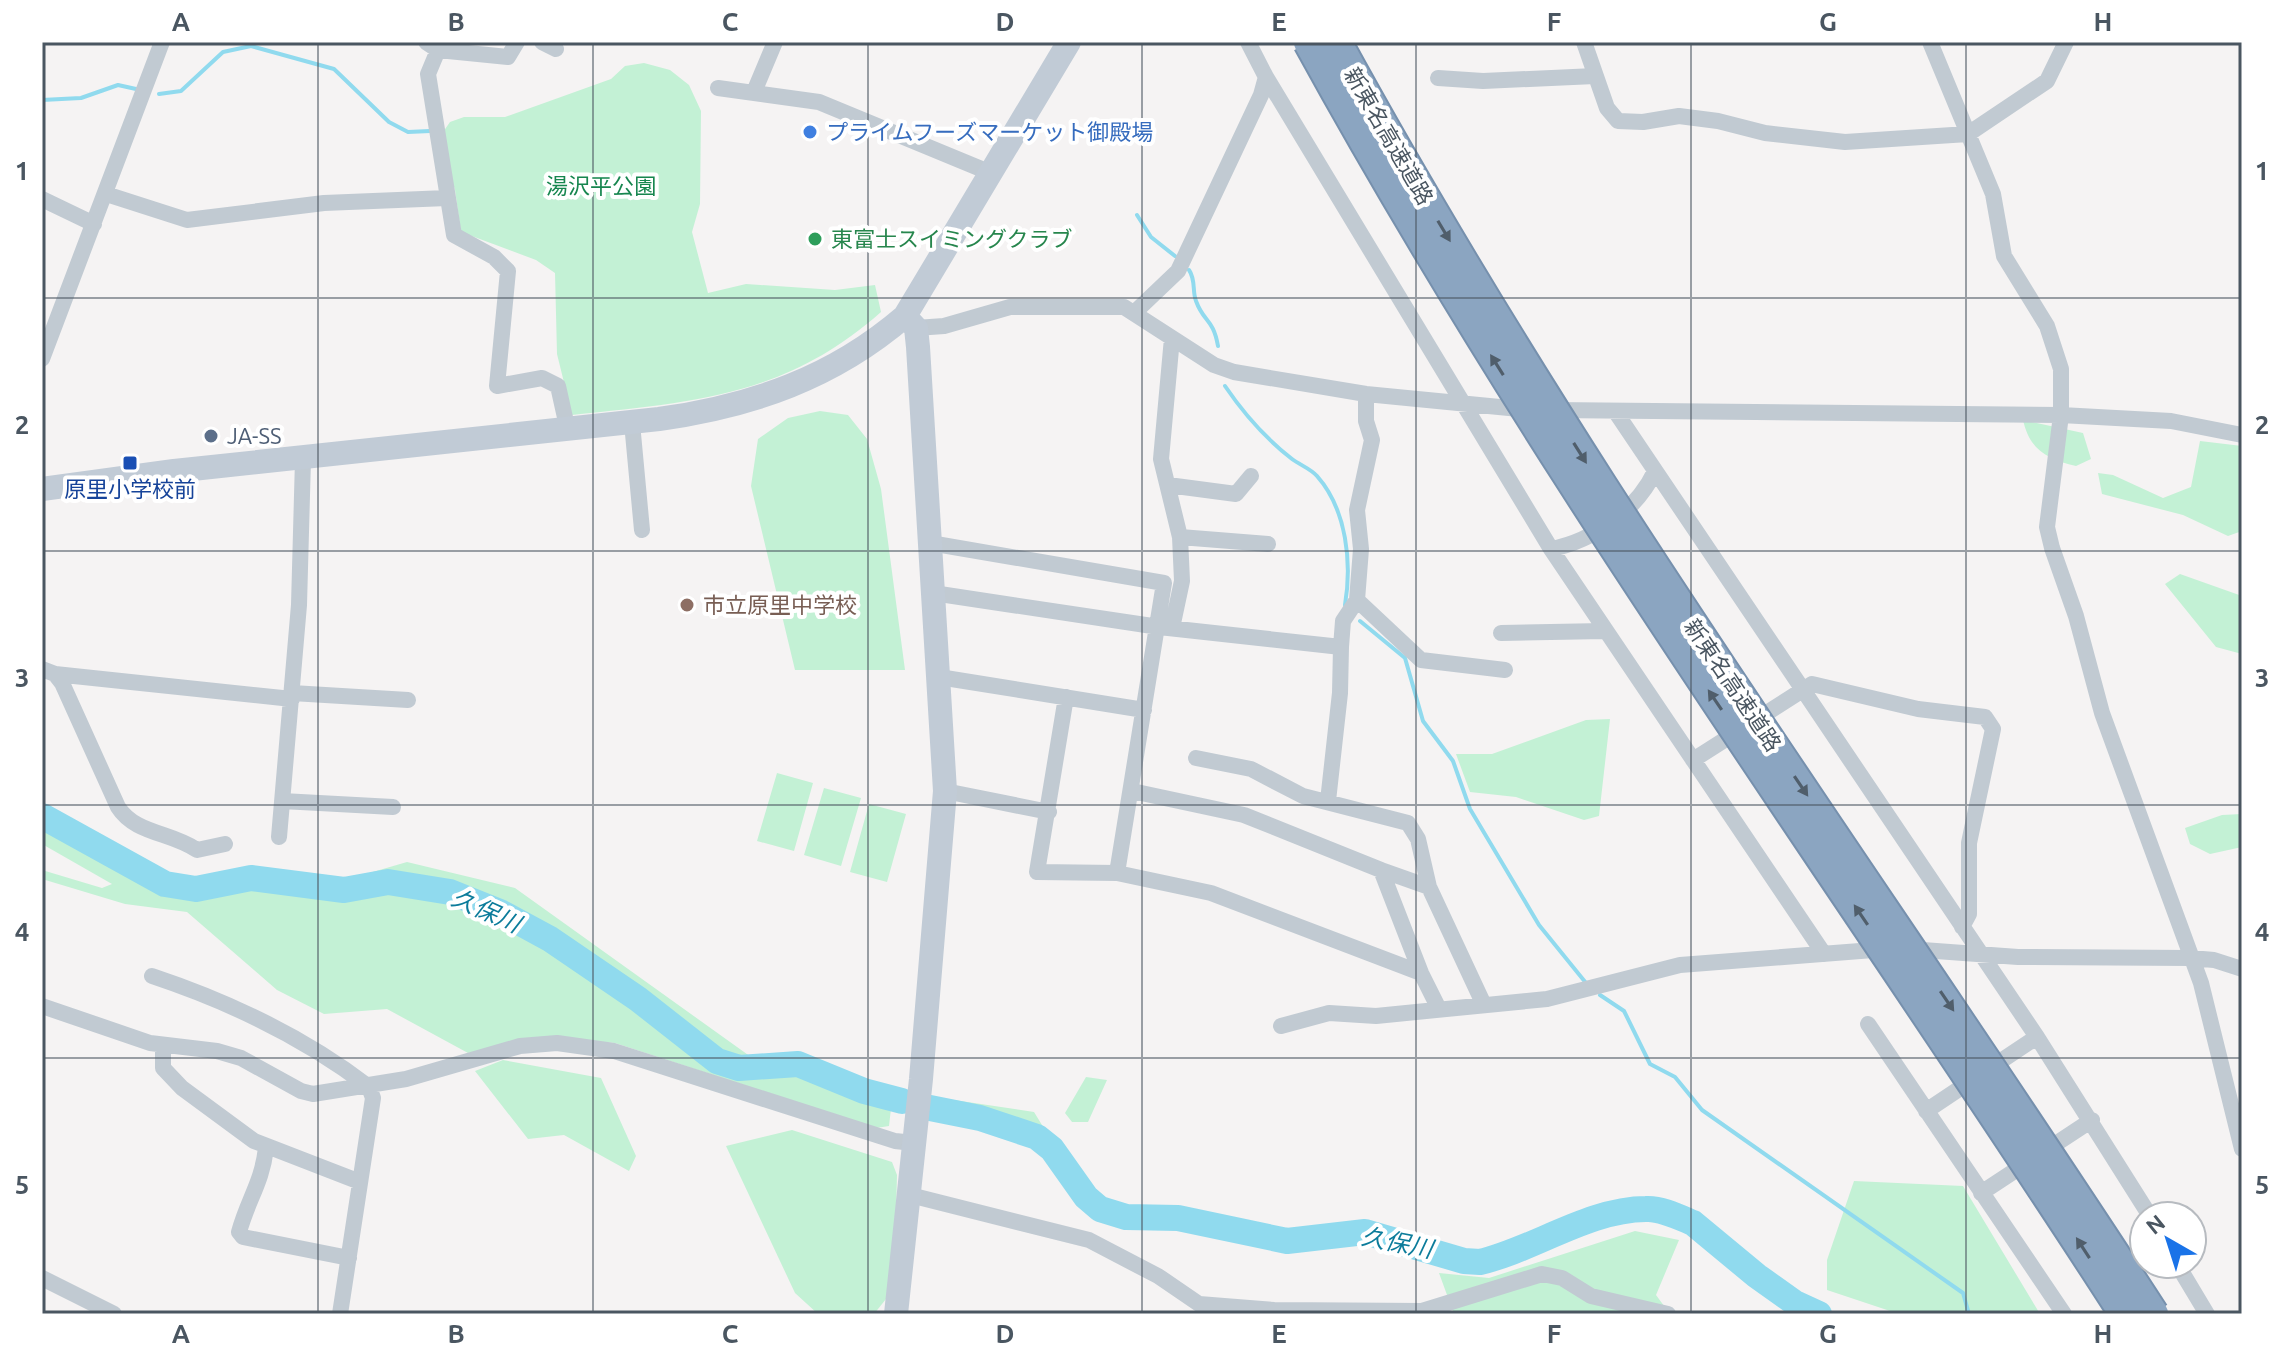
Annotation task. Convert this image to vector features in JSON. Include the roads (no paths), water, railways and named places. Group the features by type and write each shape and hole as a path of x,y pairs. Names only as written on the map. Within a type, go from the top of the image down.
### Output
{"highway":[{"name":"新東名高速道路","path":"1309,42 1458,304 1579,497 2010,1136 2125,1314"},
{"name":"新東名高速道路","path":"1336,42 1479,291 1599,483 2029,1122 2153,1314"}],"street":[{"path":"42,359 162,42"},
{"path":"517,42 508,57 432,46 428,74 454,235 494,257 508,271 497,386 542,378 558,386 568,431"},
{"path":"754,92 775,42"},
{"path":"896,1314 910,1195 945,791 930,543 911,322 991,173 1069,42"},
{"path":"1248,42 1266,77 1551,549 1824,954"},
{"path":"1584,42 1607,108 1618,121 1643,122 1679,116 1718,121 1765,133 1845,142 1968,134 2047,81 2066,42"},
{"path":"1930,42 1993,194 2004,256 2047,326 2061,369 2061,415 2047,527 2076,616 2102,713 2201,983 2242,1149"},
{"path":"1438,78 1483,81 1595,76"},
{"path":"1135,312 1178,271 1266,77"},
{"path":"718,88 819,102 991,173"},
{"path":"106,194 187,220 324,203 447,198"},
{"path":"42,199 94,224"},
{"path":"42,489 174,471 568,431 722,410 818,376 911,322 944,326 1010,307 1124,307 1214,365 1234,372 1366,394 1507,410 2061,415 2171,421 2242,435"},
{"path":"1117,873 1144,710 1165,628 1182,581 1180,537 1161,459 1172,338"},
{"path":"1328,801 1340,693 1343,621 1357,600 1361,549 1357,510 1372,440 1366,421 1366,394"},
{"path":"1615,411 2037,1037 2140,1200"},
{"path":"632,423 642,530"},
{"path":"279,837 299,605 303,459"},
{"path":"1551,549 1576,542 1624,512 1642,494 1655,471"},
{"path":"1168,485 1236,494 1251,476"},
{"path":"1180,537 1268,544"},
{"path":"930,543 1164,583 1165,628"},
{"path":"933,593 1165,628 1341,647"},
{"path":"1357,600 1421,660 1505,670"},
{"path":"1501,633 1604,631"},
{"path":"49,672 292,696 408,700"},
{"path":"49,672 118,807 129,822 197,850 225,844"},
{"path":"939,677 1144,710"},
{"path":"1693,760 1812,684 1918,709 1985,717 1993,729 1969,843 1969,914 1962,927"},
{"path":"1066,697 1037,872 1117,873 1211,893 1421,973"},
{"path":"1196,758 1251,769 1303,796 1408,823 1418,839 1429,887 1484,1005"},
{"path":"945,791 1049,812"},
{"path":"1132,791 1244,815 1429,887"},
{"path":"282,801 393,807"},
{"path":"1381,870 1421,973 1438,1007"},
{"path":"1281,1026 1329,1013 1376,1016 1575,994 1680,965 1902,948 1981,955 2191,958 2214,960 2242,969"},
{"path":"152,976 204,994 309,1048 369,1087 373,1098 340,1314"},
{"path":"42,1006 163,1046 217,1051 241,1058 288,1085 313,1094 369,1087 520,1046 557,1043 614,1051 895,1141 914,1143"},
{"path":"1868,1024 2064,1314"},
{"path":"1926,1111 2037,1037"},
{"path":"163,1046 163,1068 182,1088 240,1133 266,1148 360,1182"},
{"path":"1981,1193 2092,1120"},
{"path":"266,1148 258,1190 248,1199 239,1232 243,1237 349,1258"},
{"path":"910,1195 1089,1240 1139,1265 1199,1304 1390,1314 1422,1311 1542,1274 1562,1278 1591,1296 1668,1314"},
{"path":"42,1278 114,1314"},
{"path":"2187,1280 2207,1314"}],"waterway":[{"path":"159,94 181,91 223,52 251,46 334,69 389,122 408,132 430,131"},
{"path":"42,100 81,98 118,85 136,89"},
{"path":"1137,215 1151,237 1175,256"},
{"path":"1189,270 1196,301 1214,330 1218,346"},
{"path":"1225,386 1264,434 1315,474 1327,490 1345,538 1348,572 1345,605"},
{"path":"1360,621 1405,658 1423,721 1453,761 1470,809 1539,925 1586,983"},
{"name":"久保川","path":"42,816 165,884 196,889 251,878 344,890 388,882 450,892 500,912 550,939 638,999 717,1061 739,1068 798,1064 864,1091 902,1101"},
{"path":"1600,995 1624,1011 1650,1064 1675,1077 1702,1110 1963,1293 1969,1314"},
{"name":"久保川","path":"925,1107 980,1118 1037,1137 1052,1149 1086,1197 1100,1209 1126,1217 1178,1218 1287,1241 1365,1232 1464,1261 1480,1262 1603,1216 1625,1211 1658,1210 1693,1223 1757,1276 1795,1303 1819,1314"}],"place":[{"name":"プライムフーズマーケット御殿場","path":"810,132"},
{"name":"東富士スイミングクラブ","path":"815,239"},
{"name":"JA-SS","path":"211,436"},
{"name":"原里小学校前","path":"130,463"},
{"name":"市立原里中学校","path":"687,605"}],"park label":[{"name":"湯沢平公園","path":"601,186"}]}
